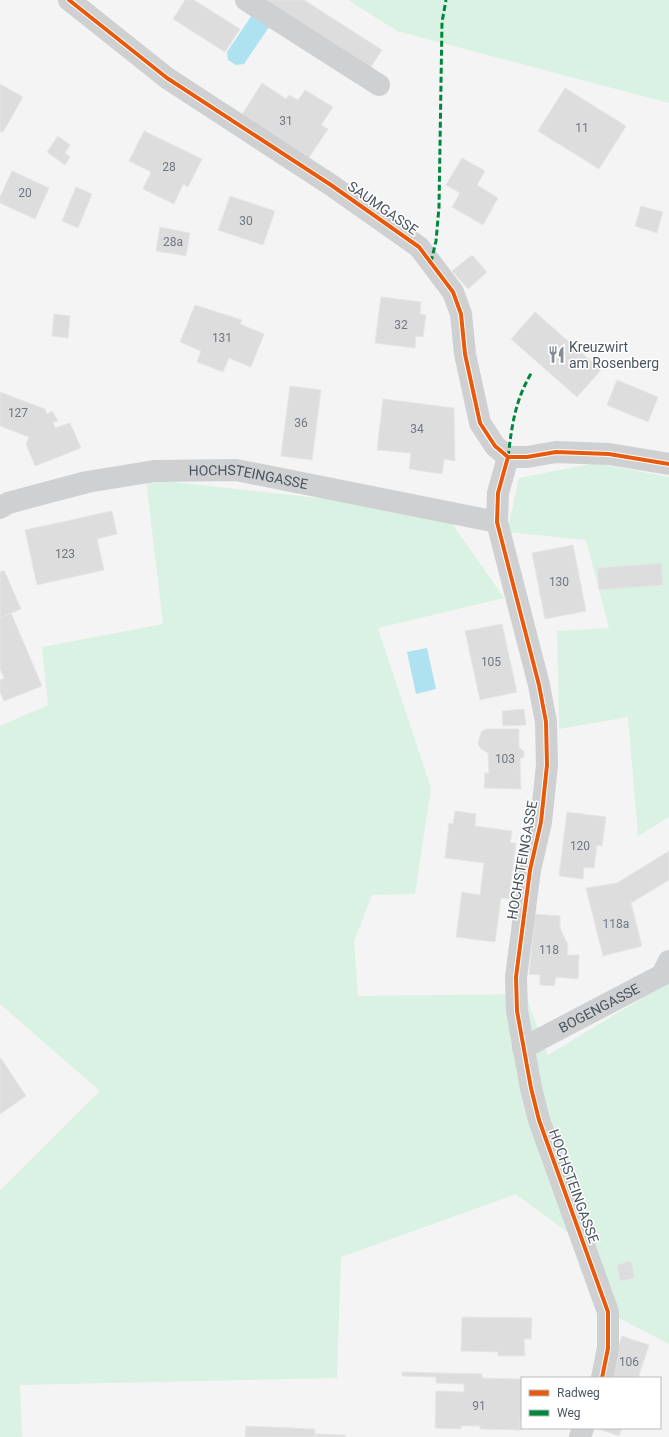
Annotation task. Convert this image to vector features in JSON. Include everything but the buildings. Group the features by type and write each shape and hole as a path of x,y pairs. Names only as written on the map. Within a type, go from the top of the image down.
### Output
{"street":[{"name":"SAUMGASSE","path":"68,0 167,78 331,185 419,247 453,292 461,314 465,354 480,423 495,446 508,457"},
{"path":"246,0 379,85"},
{"path":"508,457 527,457 556,452 609,454 669,464"},
{"name":"HOCHSTEINGASSE","path":"508,457 498,493 497,522 539,686 546,722 547,765 541,822 530,870 516,977 516,1011 539,1120 608,1312 608,1348 602,1377"},
{"name":"HOCHSTEINGASSE","path":"0,508 8,502 88,482 154,471 236,470 497,522"},
{"name":"BOGENGASSE","path":"523,1048 662,975 669,961"}],"green space":[{"path":"348,0 669,0 669,103 397,31"},
{"path":"595,463 669,477 669,817 638,836 628,717 559,729 557,631 609,628 586,540 507,532 519,478"},
{"path":"146,479 444,512 504,598 378,628 431,788 415,894 372,895 354,941 358,996 525,994 548,1055 669,982 669,1344 613,1315 583,1244 516,1194 341,1257 337,1378 20,1385 22,1437 0,1437 0,1190 100,1091 0,1004 0,726 48,705 42,647 163,624"}],"water":[{"path":"252,15 269,27 244,64 236,65 228,60 227,52"},
{"path":"427,648 436,689 416,694 407,652"}],"marked path":[{"path":"431,262 436,241 439,207 442,22 446,0"},
{"path":"508,457 515,413 526,382 532,372"}],"cycle path":[{"path":"69,0 167,78 331,185 419,247 453,292 461,314 465,354 480,423 495,446 508,457 527,457 556,452 609,454 669,464"},
{"path":"508,457 498,493 497,522 539,685 546,722 547,765 541,822 530,870 516,977 517,1011 531,1088 539,1120 608,1312 608,1348 602,1377"}],"place":[{"name":"Kreuzwirt am Rosenberg","path":"556,355"}]}
